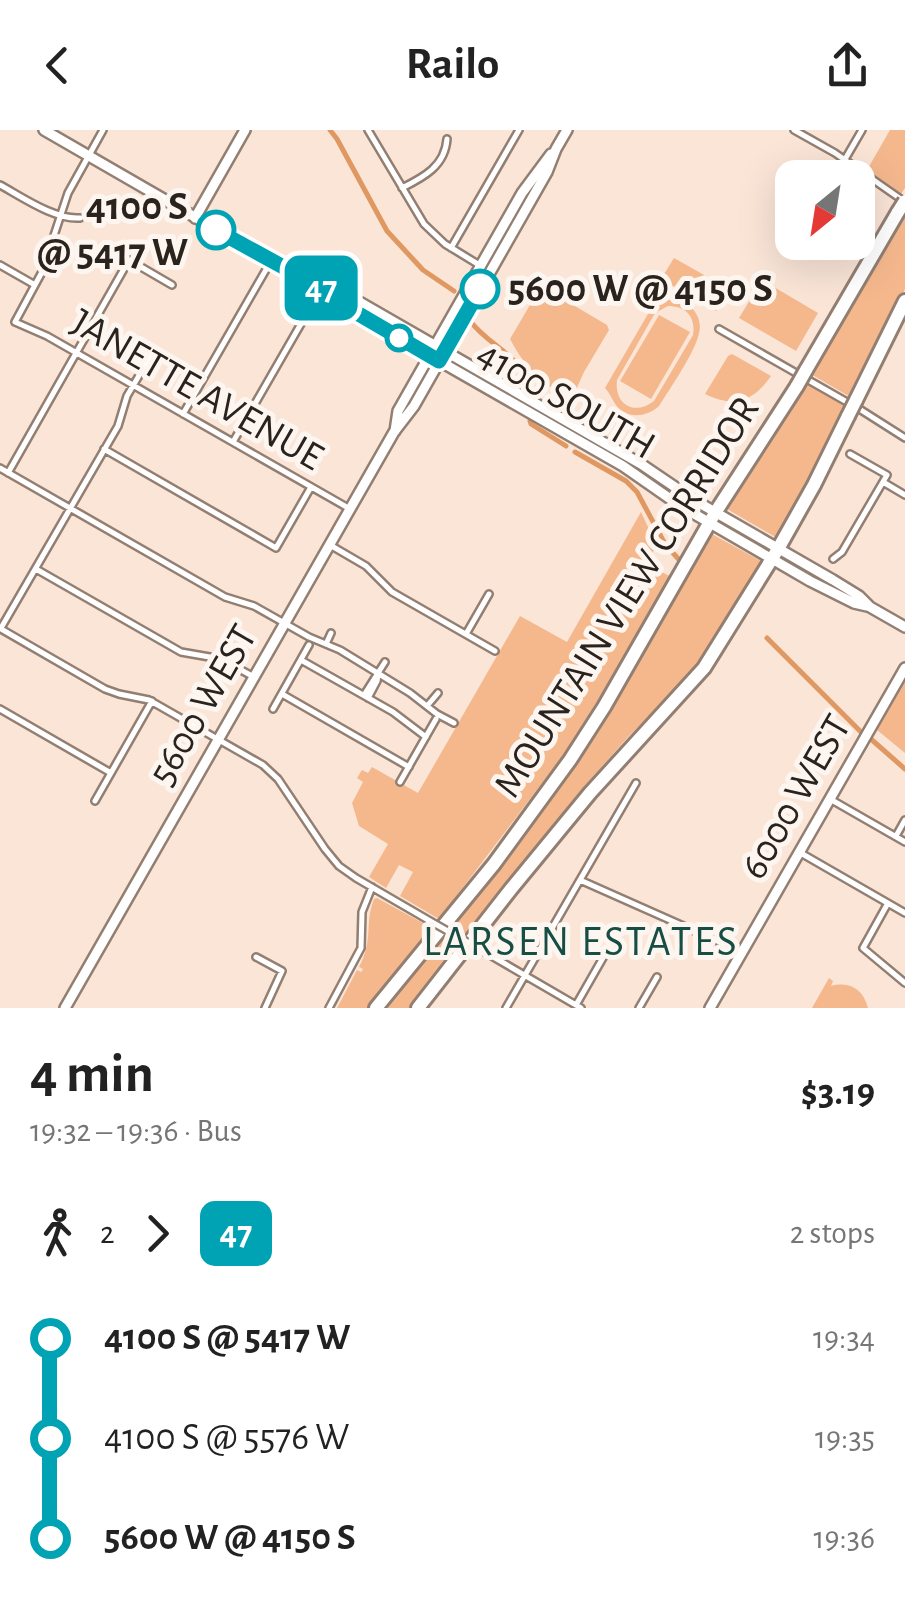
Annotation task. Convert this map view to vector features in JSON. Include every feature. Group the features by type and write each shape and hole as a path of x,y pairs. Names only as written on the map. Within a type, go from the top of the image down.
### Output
{"highway":[{"name":"MOUNTAIN VIEW CORRIDOR","path":"376,1008 494,864 559,777 903,205"},
{"name":"MOUNTAIN VIEW CORRIDOR","path":"418,1008 590,793 694,680 775,554 905,300"}],"main road":[{"name":"4100 SOUTH","path":"44,130 271,261 340,298 350,296 437,354 641,464 712,518 859,596 905,627"},
{"path":"196,218 244,130"},
{"name":"5600 WEST","path":"437,354 511,236 566,130"},
{"name":"5600 WEST","path":"65,1008 394,432 408,416 481,266 531,180 556,148"},
{"path":"511,236 509,230 528,196 531,180"},
{"name":"6000 WEST","path":"710,1008 905,668"}],"street":[{"path":"0,265 35,286 68,192 103,130"},
{"path":"368,130 424,224 451,248 481,266"},
{"path":"451,248 518,130"},
{"path":"795,130 842,160"},
{"path":"845,160 862,130"},
{"path":"402,188 434,168 445,152 446,139"},
{"path":"875,184 903,205"},
{"path":"0,185 60,216 80,218"},
{"path":"8,473 129,260 172,285"},
{"path":"183,414 271,261"},
{"name":"JANETTE AVENUE","path":"35,286 15,322 76,352 350,509"},
{"path":"233,442 321,288"},
{"path":"719,329 905,438"},
{"path":"154,350 127,396 119,423 0,630 105,689 152,702 259,762 273,774 334,861 350,874 579,1006 604,956"},
{"path":"104,449 276,548 312,487"},
{"path":"850,454 904,491"},
{"path":"0,468 225,598 254,606 326,644 410,692 454,723"},
{"path":"834,559 842,552 884,478"},
{"path":"330,545 366,566 392,592 495,651"},
{"path":"36,569 181,652 221,659 254,677"},
{"path":"466,634 489,594"},
{"path":"326,644 331,633"},
{"path":"273,709 310,645"},
{"path":"301,660 393,712 426,737"},
{"path":"366,697 378,681 384,662"},
{"path":"427,706 438,692"},
{"path":"282,694 409,767"},
{"path":"95,801 152,702"},
{"path":"0,709 111,773"},
{"path":"400,782 436,720"},
{"path":"506,1008 636,783"},
{"path":"830,799 905,842"},
{"path":"896,836 905,820"},
{"path":"799,852 905,913"},
{"path":"580,880 742,952"},
{"path":"329,1008 359,952 362,912 372,888"},
{"path":"888,904 863,948 905,982"},
{"path":"256,956 282,971 265,1008"},
{"path":"639,1008 657,977"}],"shaded area":[{"path":"890,130 905,130 905,188 901,194 875,176 873,160"},
{"path":"905,210 905,289 852,398 809,373"},
{"path":"674,258 729,289 716,311 661,279"},
{"path":"762,280 818,313 796,351 739,318"},
{"path":"541,286 607,325 609,330 575,392 571,390 568,396 534,373 510,339"},
{"path":"656,300 680,301 694,310 700,325 697,341 659,406 642,415 623,412 605,388","holes":["674,307 685,310 691,318 693,335 654,401 640,408 627,406 619,396 617,380 655,313"]},
{"path":"659,315 690,332 651,399 620,381"},
{"path":"732,354 771,376 757,392 742,400 725,401 705,394 728,356"},
{"path":"804,382 848,407 777,538 727,509 786,419"},
{"path":"641,512 657,546 650,558 651,566 673,578 568,749 439,919 400,896 413,872 399,865 386,888 369,877 388,844 359,826 352,803 363,782 357,778 362,770 368,773 372,767 418,793 520,616 567,642"},
{"path":"710,533 761,561 702,659 590,780 467,935 448,924 594,734"},
{"path":"905,678 905,753 877,730"},
{"path":"377,898 432,928 369,1008 337,1008 357,970 363,969 359,967 366,948 371,908"},
{"path":"440,933 460,944 411,1008 386,1008"},
{"path":"829,978 833,981 831,986 855,988 868,1008 812,1008"}],"waterway":[{"path":"330,130 387,231 423,270 454,291"},
{"path":"471,322 515,361 530,391"},
{"path":"530,421 566,446"},
{"path":"575,452 626,481 637,492 665,544 682,563"},
{"path":"767,638 861,732"},
{"path":"872,740 905,769"}],"bus line":[{"name":"47","path":"216,230 340,298 345,306 439,361 480,289"}],"place":[{"name":"4100 S @ 5417 W","path":"216,230"},
{"name":"5600 W @ 4150 S","path":"480,289"}],"district":[{"name":"LARSEN ESTATES","path":"581,942"}]}
